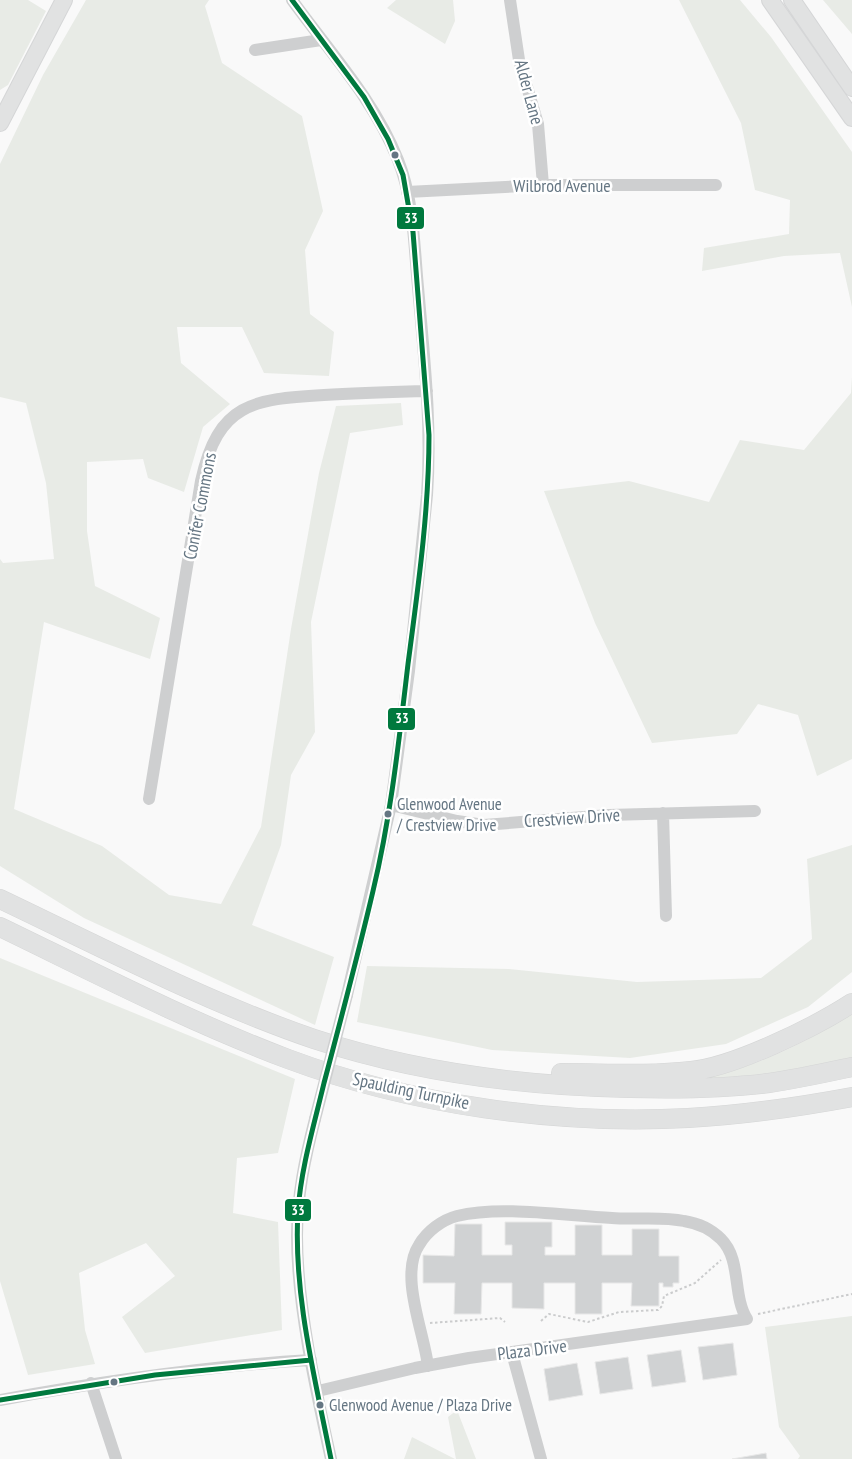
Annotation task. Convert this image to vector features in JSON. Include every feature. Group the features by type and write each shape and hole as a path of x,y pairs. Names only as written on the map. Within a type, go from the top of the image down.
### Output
{"highway":[{"name":"Spaulding Turnpike","path":"0,899 186,986 281,1027 315,1039 399,1062 496,1080 600,1087 708,1088 768,1083 852,1067"},
{"name":"Spaulding Turnpike","path":"0,927 204,1024 259,1048 352,1079 434,1098 560,1116 644,1119 741,1114 852,1097"},
{"path":"496,1080 528,1073 630,1074 714,1068 790,1037 825,1020 852,1003"}],"main road":[{"path":"770,0 852,118"},
{"path":"792,0 852,88"},
{"path":"0,122 60,1"}],"street":[{"path":"292,0 366,101 385,132 399,161 407,192 427,391 430,466 409,671 391,805 347,995 301,1179 297,1236 300,1279 311,1360 331,1459"},
{"name":"Alder Lane","path":"510,0 519,60 538,124 543,185"},
{"path":"255,50 321,40"},
{"name":"Wilbrod Avenue","path":"407,192 543,185 716,185"},
{"name":"Conifer Commons","path":"149,799 201,480 206,461 218,434 235,415 246,407 271,399 427,391"},
{"name":"Crestview Drive","path":"391,805 457,821 484,824 553,818 755,811"},
{"path":"663,813 666,916"},
{"path":"428,1366 413,1289 411,1266 419,1245 427,1234 447,1220 471,1214 529,1212 682,1220 708,1230 720,1238 730,1252 738,1300 747,1320"},
{"name":"Plaza Drive","path":"318,1391 428,1366 747,1320"},
{"path":"512,1353 541,1459"},
{"path":"0,1400 91,1383 170,1372 311,1360"},
{"path":"91,1383 116,1459"}],"path":[{"path":"541,1321 549,1314 588,1322 619,1312 658,1310 662,1306 664,1296 695,1283 730,1252"},
{"path":"747,1320 761,1312 852,1294"},
{"path":"435,1322 465,1322 500,1318 506,1322"}],"shaded area":[{"path":"0,0 28,0 46,11 8,85 0,90"},
{"path":"86,0 209,0 205,6 222,63 302,116 323,211 305,250 310,314 334,332 329,376 264,373 242,327 177,327 181,363 230,404 203,427 184,492 148,478 143,459 87,462 87,531 95,586 160,618 150,659 44,622 14,809 102,846 169,895 221,904 261,827 291,629 319,473 336,406 401,403 403,425 350,433 311,622 315,732 291,775 281,845 252,925 334,957 315,1025 84,918 0,866 0,559 3,563 54,559 46,483 26,403 0,397 0,164 43,75"},
{"path":"396,0 453,0 455,21 445,44 387,8"},
{"path":"679,0 740,0 771,37 852,152 852,307 840,253 784,256 702,271 704,248 789,234 790,200 755,190 741,123"},
{"path":"823,0 852,0 852,34"},
{"path":"852,377 852,759 817,776 798,715 758,704 737,734 652,743 595,623 544,491 629,481 709,502 740,440 804,450 851,393"},
{"path":"852,845 852,972 808,1007 726,1044 630,1058 492,1050 357,1022 367,966 509,969 637,982 761,978 812,939 807,859"},
{"path":"0,958 295,1079 278,1153 237,1158 233,1213 278,1222 282,1330 145,1353 122,1317 175,1276 146,1243 79,1273 85,1330 95,1364 28,1375 0,1281"},
{"path":"852,1013 852,1061 804,1070 700,1082 700,1079 741,1068 779,1053 816,1035"},
{"path":"852,1316 852,1459 798,1459 800,1456 779,1427 765,1327"},
{"path":"457,1410 476,1459 456,1459 448,1417"},
{"path":"412,1437 455,1459 404,1459"}],"building":[{"path":"505,1222 552,1222 552,1247 545,1247 545,1255 575,1255 575,1225 602,1225 602,1255 632,1255 632,1229 659,1229 659,1256 679,1256 679,1283 673,1283 673,1287 663,1287 663,1283 659,1283 659,1306 631,1306 632,1283 602,1283 602,1314 575,1314 575,1283 544,1283 544,1309 512,1308 512,1283 482,1283 481,1314 454,1314 455,1283 423,1283 423,1255 454,1256 455,1224 482,1224 482,1255 512,1255 512,1245 505,1245"},
{"path":"733,1343 737,1375 703,1380 698,1347"},
{"path":"681,1350 686,1382 652,1387 647,1355"},
{"path":"628,1357 633,1389 600,1394 595,1362"},
{"path":"577,1363 583,1395 549,1401 544,1369"},
{"path":"766,1453 767,1459 732,1459"}],"transit line":[{"name":"33","path":"292,0 364,97 388,139 403,175 413,232 429,435 429,464 422,550 390,806 367,915 308,1147 298,1211 297,1242 302,1305 312,1367 331,1459"},
{"name":"33","path":"0,1400 155,1375 311,1360"}],"place":[{"name":"Glenwood Avenue / Crestview Drive","path":"388,814"},
{"name":"Glenwood Avenue / Plaza Drive","path":"320,1405"}]}
